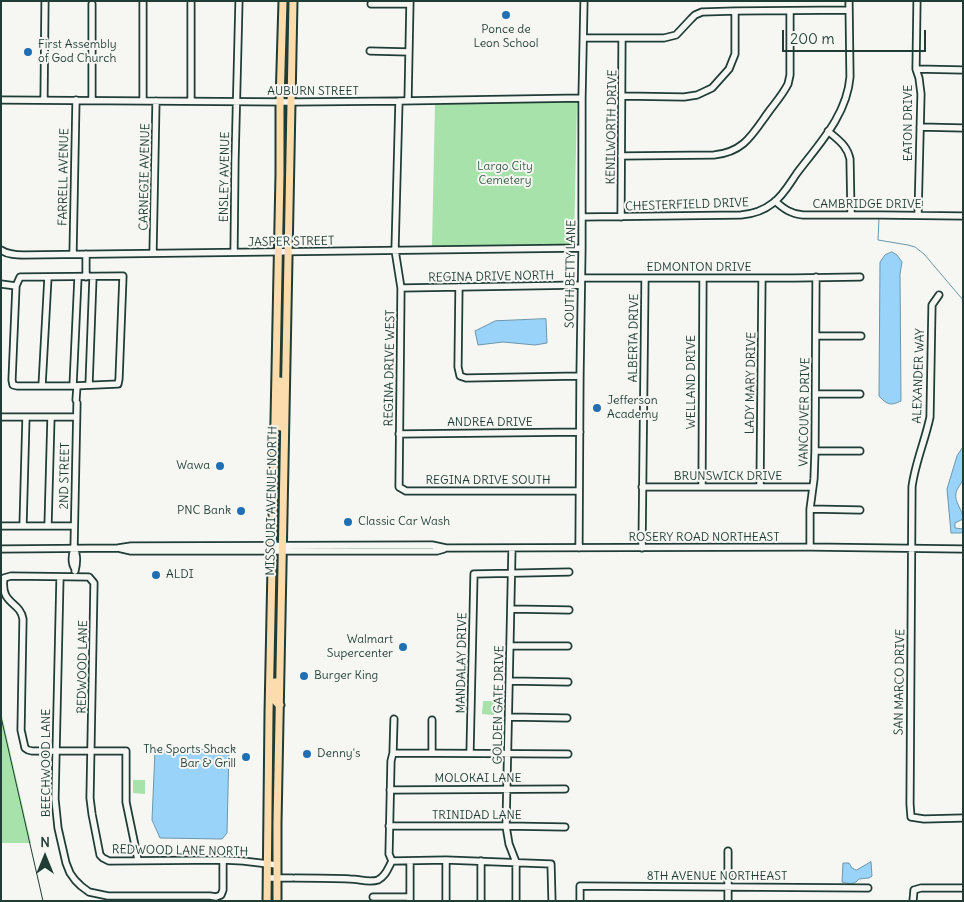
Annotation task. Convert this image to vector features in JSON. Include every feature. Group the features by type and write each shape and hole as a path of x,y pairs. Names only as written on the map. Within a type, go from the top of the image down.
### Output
{"main road":[{"name":"MISSOURI AVENUE NORTH","path":"267,901 266,864 283,1"},
{"name":"MISSOURI AVENUE NORTH","path":"277,901 293,1"},
{"path":"277,351 281,369 281,395 286,404"},
{"path":"276,399 280,408 281,446 284,459"},
{"path":"270,651 275,656 274,700 276,704 280,705"},
{"path":"269,713 275,717 279,724"}],"street":[{"path":"44,99 45,1"},
{"path":"142,1 143,100"},
{"name":"ENSLEY AVENUE","path":"234,252 239,1"},
{"name":"SOUTH BETTY LANE","path":"579,548 584,1"},
{"name":"CHESTERFIELD DRIVE","path":"582,217 741,215 760,211 776,201 828,131 845,102 850,77 849,1"},
{"name":"EATON DRIVE","path":"917,1 916,70 921,94 918,216"},
{"path":"191,3 191,101"},
{"path":"371,4 410,3 408,101"},
{"path":"92,4 92,100"},
{"path":"584,38 664,38 676,35 691,19 702,12 849,10"},
{"path":"622,96 697,95 712,88 729,68 735,54 736,11"},
{"path":"621,156 723,154 738,148 748,140 788,84 790,75 790,11"},
{"name":"KENILWORTH DRIVE","path":"621,217 622,38"},
{"path":"370,51 409,52"},
{"path":"916,70 963,70"},
{"name":"AUBURN STREET","path":"1,100 291,102 582,98"},
{"name":"FARRELL AVENUE","path":"73,254 76,100"},
{"name":"CARNEGIE AVENUE","path":"153,253 156,100"},
{"name":"REGINA DRIVE WEST","path":"398,486 401,288 395,250 399,101"},
{"path":"920,127 963,128"},
{"path":"828,131 844,144 848,151 850,159 851,214"},
{"name":"CAMBRIDGE DRIVE","path":"776,201 786,211 803,215 963,216"},
{"name":"JASPER STREET","path":"1,250 24,255 582,248"},
{"path":"86,254 86,277"},
{"path":"123,276 118,384 17,386 13,384 16,286 20,277 86,277 123,276"},
{"path":"42,386 48,277"},
{"name":"2ND STREET","path":"75,577 77,560 74,549 75,386 78,277"},
{"path":"89,386 93,277"},
{"name":"VANCOUVER DRIVE","path":"810,548 810,510 815,451 816,277"},
{"name":"EDMONTON DRIVE","path":"582,282 645,278 860,277"},
{"name":"ALBERTA DRIVE","path":"642,548 645,278"},
{"name":"WELLAND DRIVE","path":"702,487 703,278"},
{"name":"LADY MARY DRIVE","path":"760,488 762,278"},
{"name":"REGINA DRIVE NORTH","path":"401,288 582,282"},
{"path":"1,284 16,286"},
{"path":"459,287 458,367 460,376 466,378 580,376"},
{"name":"ALEXANDER WAY","path":"912,548 912,487 916,465 930,417 932,305 939,295"},
{"path":"816,336 861,336"},
{"path":"816,394 860,394"},
{"path":"1,417 76,417"},
{"path":"23,526 26,417"},
{"path":"48,526 51,417"},
{"name":"ANDREA DRIVE","path":"399,434 580,432"},
{"path":"815,451 860,451"},
{"name":"REGINA DRIVE SOUTH","path":"398,486 406,491 579,491"},
{"name":"BRUNSWICK DRIVE","path":"642,487 813,487"},
{"path":"810,510 860,510"},
{"path":"1,526 74,526"},
{"name":"ROSERY ROAD NORTHEAST","path":"272,548 432,545 446,548 963,549"},
{"path":"1,549 118,548 131,546 272,548"},
{"path":"178,550 210,546"},
{"path":"118,548 131,551 272,548"},
{"name":"GOLDEN GATE DRIVE","path":"512,548 506,826 509,844 516,862 516,901"},
{"name":"SAN MARCO DRIVE","path":"912,548 910,748 910,804 912,817 963,818"},
{"path":"512,573 569,572"},
{"name":"MANDALAY DRIVE","path":"470,753 474,574 512,573"},
{"path":"75,577 11,576 4,578 3,591 7,600 19,609 23,619 21,730 25,748 32,751 126,751 126,802 138,860"},
{"name":"BEECHWOOD LANE","path":"60,577 55,799 58,828 70,873 89,892 108,896 216,897 221,895 223,890 223,860"},
{"name":"REDWOOD LANE","path":"75,577 89,577 94,583 91,751"},
{"path":"511,609 569,610"},
{"path":"510,646 568,646"},
{"path":"510,681 568,682"},
{"path":"509,717 568,718"},
{"path":"267,878 353,879 369,881 383,877 387,872 392,861 389,854 389,826 394,719"},
{"path":"432,720 432,753"},
{"name":"REDWOOD LANE NORTH","path":"91,751 90,798 100,855 103,858 109,861 223,860 277,865"},
{"path":"393,753 568,754"},
{"name":"MOLOKAI LANE","path":"390,790 565,789"},
{"name":"TRINIDAD LANE","path":"389,826 565,827"},
{"path":"728,851 728,901"},
{"path":"392,861 446,860 551,864 552,901"},
{"path":"446,860 446,901"},
{"path":"373,897 410,899 410,861"},
{"path":"481,861 481,901"},
{"name":"8TH AVENUE NORTHEAST","path":"580,901 580,886 868,888"},
{"path":"913,901 914,890 921,888 963,888"}],"green space":[{"name":"Largo City Cemetery","path":"577,101 574,244 432,246 435,104"},
{"path":"483,701 494,701 494,715 482,714"},
{"path":"1,711 31,843 1,843"},
{"path":"133,780 145,780 145,794 133,793"}],"water":[{"path":"892,252 902,262 900,274 901,401 894,404 887,403 879,396 880,262 885,255"},
{"path":"546,319 547,343 535,345 503,342 478,345 475,331 495,321"},
{"path":"963,447 963,479 956,496 963,519 955,523 955,528 963,529 963,532 951,533 947,489 957,456"},
{"path":"229,749 227,833 222,839 160,838 152,820 155,751"},
{"path":"871,862 872,876 859,879 852,884 842,882 843,863 849,863 856,870"}],"waterway":[{"path":"880,209 881,200"},
{"path":"879,218 878,240 915,247 924,254 963,300"}],"railway":[{"path":"1,717 43,901"}],"place":[{"name":"Ponce de Leon School","path":"506,15"},
{"name":"First Assembly of God Church","path":"28,52"},
{"name":"Jefferson Academy","path":"597,408"},
{"name":"Wawa","path":"220,466"},
{"name":"PNC Bank","path":"241,511"},
{"name":"Classic Car Wash","path":"348,522"},
{"name":"ALDI","path":"156,575"},
{"name":"Walmart Supercenter","path":"403,647"},
{"name":"Burger King","path":"304,676"},
{"name":"Denny's","path":"307,754"},
{"name":"The Sports Shack Bar & Grill","path":"246,757"}]}
